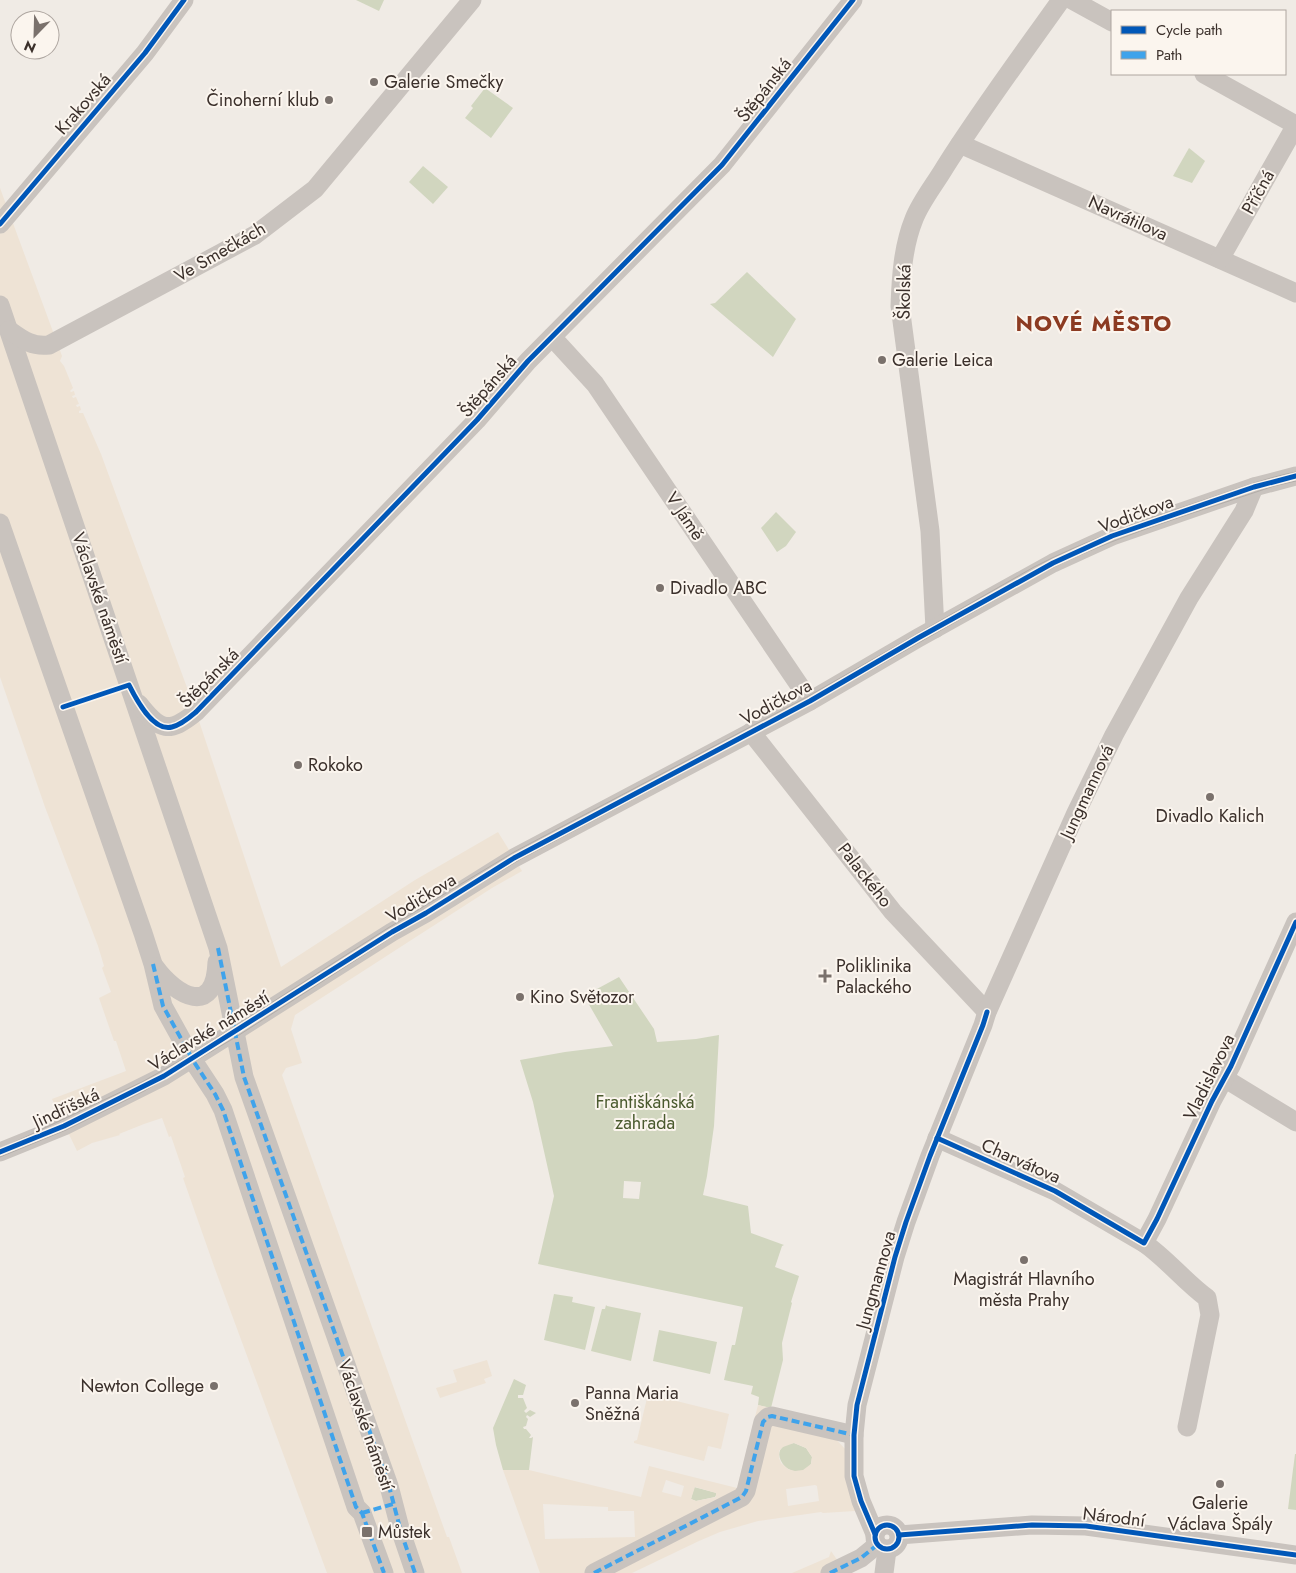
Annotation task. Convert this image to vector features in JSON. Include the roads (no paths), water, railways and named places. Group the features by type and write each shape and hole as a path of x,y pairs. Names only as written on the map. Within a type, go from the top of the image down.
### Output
{"street":[{"name":"Krakovská","path":"0,224 145,53 184,0"},
{"name":"Ve Smečkách","path":"9,330 28,344 38,346 49,344 255,236 314,189 472,0"},
{"name":"Štěpánská","path":"129,685 139,704 160,725 174,727 188,719 470,427 528,361 722,165 852,0"},
{"name":"Školská","path":"935,629 930,531 900,306 901,272 914,219 960,144 1060,0"},
{"path":"1072,0 1111,21"},
{"path":"1206,75 1296,125"},
{"name":"Příčná","path":"1220,259 1296,125"},
{"name":"Navrátilova","path":"960,144 1296,293"},
{"name":"Václavské náměstí","path":"0,305 218,948 244,1077 389,1486 415,1573"},
{"name":"V Jámě","path":"552,337 595,384 810,701"},
{"name":"Vodičkova","path":"290,998 392,932 514,858 810,701 1053,563 1112,536 1254,487 1296,476"},
{"name":"Jungmannová","path":"987,1012 1076,813 1114,735 1189,598 1244,511 1254,487"},
{"name":"Václavské náměstí","path":"0,523 153,964 163,1006 215,1094 222,1110 356,1507 362,1513 384,1573"},
{"name":"Palackého","path":"751,732 893,912 987,1012"},
{"name":"Vladislavova","path":"1144,1242 1157,1219 1224,1078 1296,922"},
{"name":"Václavské náměstí","path":"153,964 178,991 192,996 202,996 211,988 216,975 218,948"},
{"name":"Václavské náměstí","path":"143,1087 290,998"},
{"name":"Jungmannova","path":"880,1543 861,1501 854,1476 854,1435 857,1405 895,1257 937,1138 987,1012"},
{"path":"1224,1078 1296,1122"},
{"name":"Jindřišská","path":"0,1152 64,1126 143,1087"},
{"name":"Charvátova","path":"937,1138 1056,1190 1144,1242 1189,1285 1207,1298 1210,1315 1187,1427"},
{"path":"594,1573 742,1497 746,1491 763,1422 768,1417 772,1416 854,1435"},
{"name":"Václavské náměstí","path":"362,1513 393,1504"},
{"name":"Národní","path":"880,1543 897,1545 898,1535 1032,1525 1086,1526 1296,1555"},
{"path":"830,1573 861,1558 880,1543"},
{"path":"880,1543 884,1573"}],"tram line":[{"path":"0,1149 142,1082 190,1055 388,928 514,852 807,697 1034,567 1096,539 1138,523 1248,485 1296,472"},
{"path":"0,1157 66,1130 144,1091 236,1037 393,936 519,860 811,704 1038,575 1095,548 1125,537 1274,486 1296,481"}],"place":[{"name":"Galerie Smečky","path":"374,82"},
{"name":"Činoherní klub","path":"329,100"},
{"name":"Galerie Leica","path":"882,360"},
{"name":"Divadlo ABC","path":"660,588"},
{"name":"Rokoko","path":"298,765"},
{"name":"Divadlo Kalich","path":"1210,797"},
{"name":"Poliklinika Palackého","path":"825,976"},
{"name":"Kino Světozor","path":"520,997"},
{"name":"Magistrát Hlavního města Prahy","path":"1024,1260"},
{"name":"Newton College","path":"214,1386"},
{"name":"Panna Maria Sněžná","path":"575,1403"},
{"name":"Galerie Václava Špály","path":"1220,1484"},
{"name":"Můstek","path":"367,1532"}],"district":[{"name":"NOVÉ MĚSTO","path":"1094,323"}],"park label":[{"name":"Františkánská zahrada","path":"645,1112"}]}
